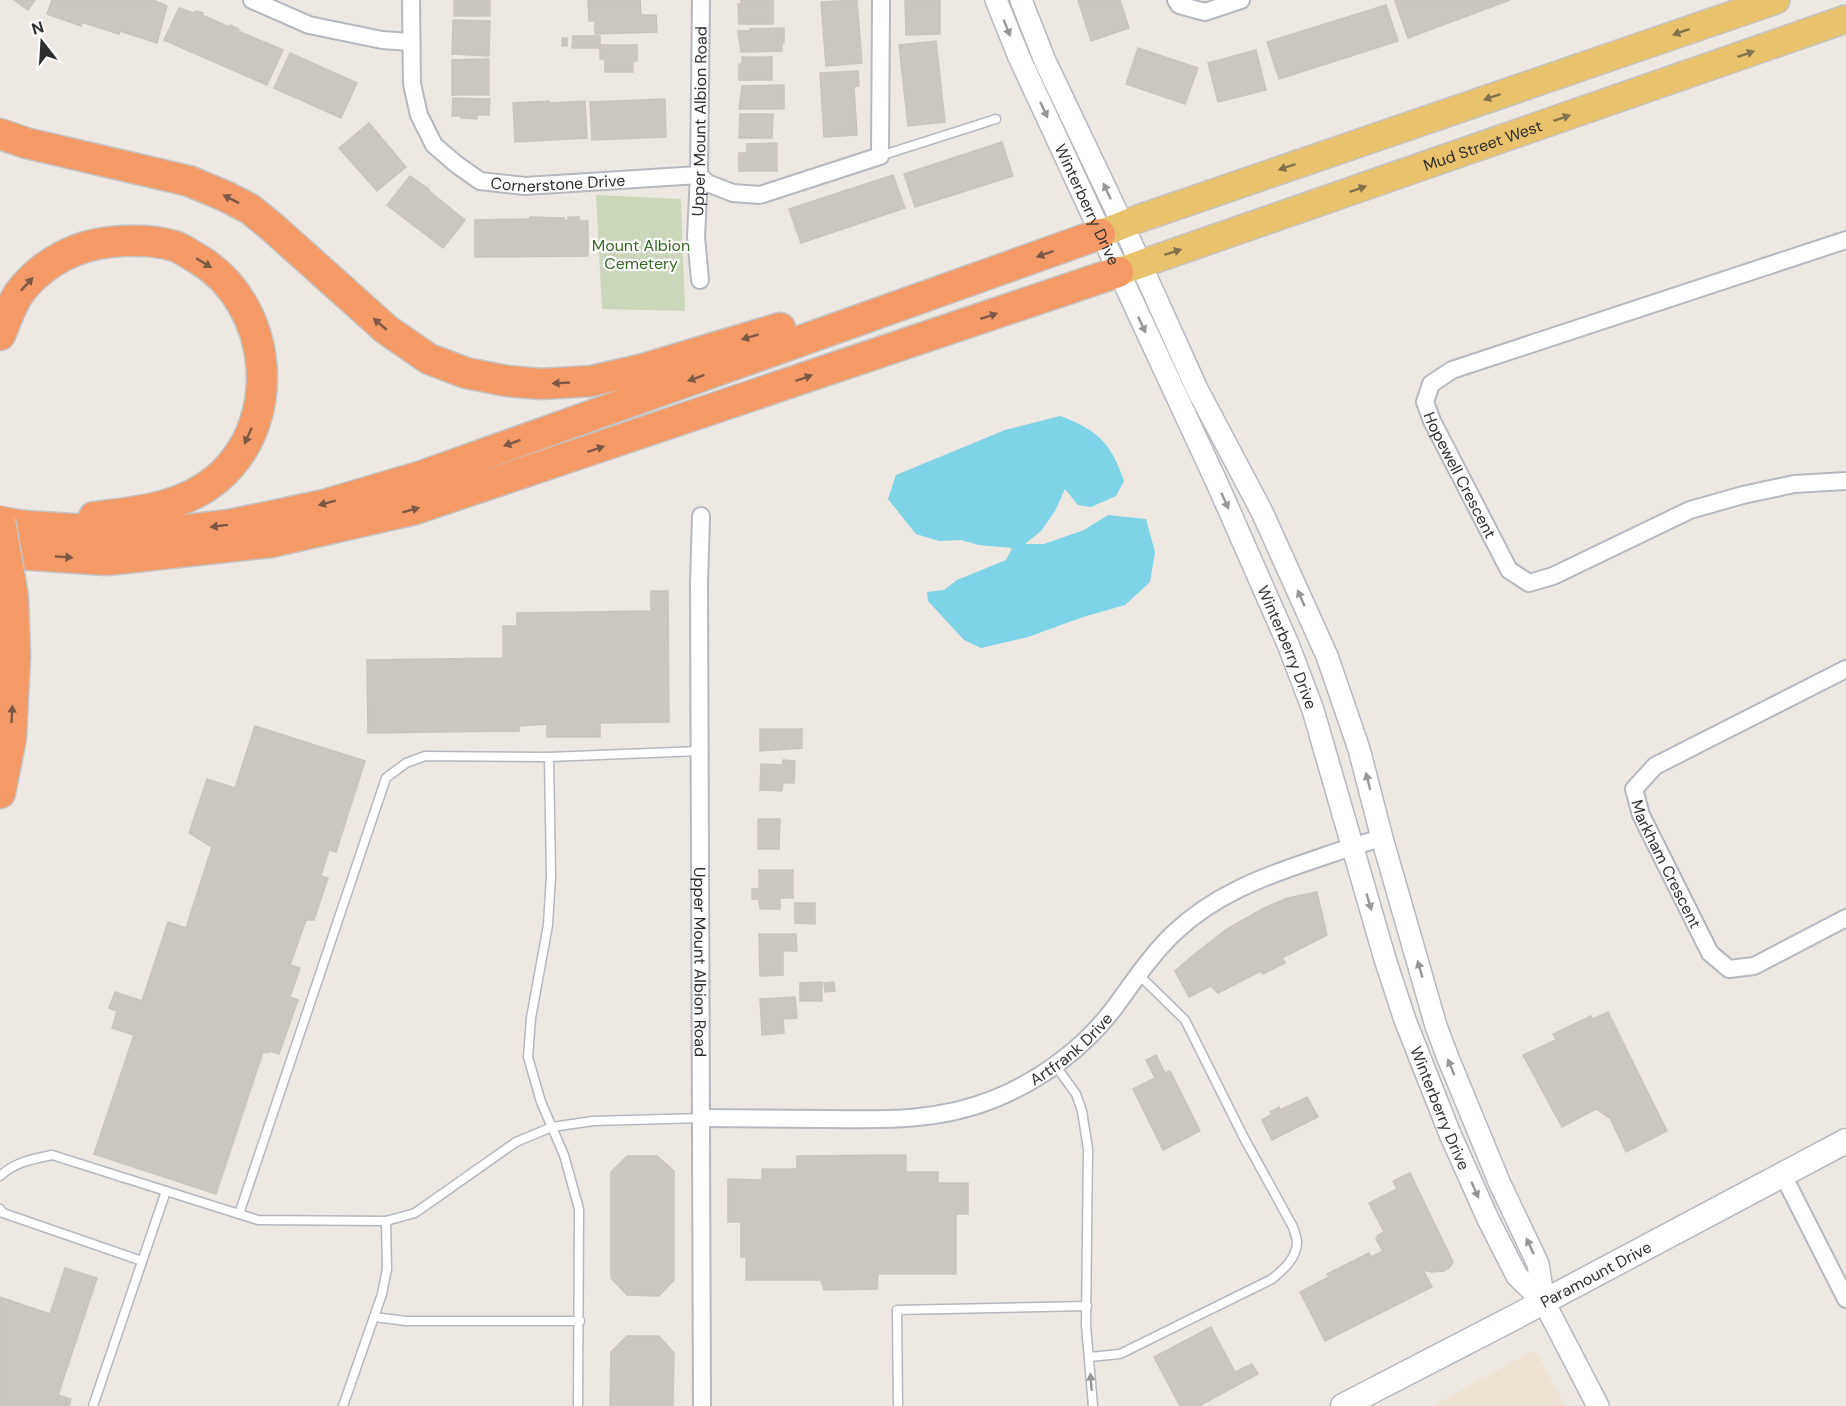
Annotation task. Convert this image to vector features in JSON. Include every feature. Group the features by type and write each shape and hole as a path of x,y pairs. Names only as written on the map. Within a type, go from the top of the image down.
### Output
{"highway":[{"path":"0,134 26,143 189,181 227,197 258,215 387,330 429,359 466,374 507,381 542,384 591,381 643,369 808,320 969,281"},
{"path":"9,523 150,534 228,525 324,505 422,476 1111,229"},
{"path":"0,335 23,287 41,270 66,254 91,244 147,241 176,246 213,268 237,295 249,316 259,342 263,374 260,405 249,438 233,463 217,479 198,491 172,504 145,511 9,523"},
{"path":"2,552 107,560 260,544 412,510 1129,267"},
{"path":"0,793 11,738 15,656 9,523"}],"main road":[{"path":"1111,229 1776,0"},
{"name":"Mud Street West","path":"1129,267 1846,20"},
{"name":"Paramount Drive","path":"1343,1406 1545,1302 1846,1141"}],"street":[{"path":"252,0 309,25 382,40 410,42"},
{"name":"Cornerstone Drive","path":"411,0 412,84 418,115 434,145 480,181 525,186 699,175"},
{"name":"Upper Mount Albion Road","path":"700,280 696,237 701,0"},
{"path":"699,175 708,183 733,193 760,195 880,156 881,0"},
{"name":"Winterberry Drive","path":"996,0 1019,57 1129,267 1217,483 1288,644 1313,710 1385,959 1405,1020 1450,1134 1516,1276 1545,1302"},
{"name":"Winterberry Drive","path":"1021,0 1111,229"},
{"path":"1176,0 1179,4 1205,12 1241,0"},
{"name":"Hopewell Crescent","path":"1846,240 1452,370 1431,384 1425,402 1432,421 1509,570 1529,583 1553,576 1690,510 1794,484 1846,481"},
{"name":"Winterberry Drive","path":"1129,267 1262,512 1327,656 1359,749 1436,1026 1500,1184 1538,1264 1545,1302 1598,1406"},
{"name":"Upper Mount Albion Road","path":"701,516 699,584 702,1406"},
{"name":"Markham Crescent","path":"1846,669 1655,766 1635,789 1641,815 1710,953 1729,969 1754,966 1846,918"},
{"name":"Artfrank Drive","path":"702,1118 889,1120 932,1117 964,1110 994,1099 1034,1080 1069,1054 1101,1024 1138,974 1176,931 1222,897 1256,880 1382,838"},
{"path":"1783,1175 1846,1299"}],"lane":[{"path":"880,156 996,119"},
{"path":"239,1214 386,778 406,764 425,756 549,757 700,751"},
{"path":"549,757 551,848 549,925 531,1018 528,1057 541,1102 564,1155 579,1209 578,1406"},
{"path":"1089,1358 1120,1354 1272,1279 1285,1268 1292,1258 1297,1242 1293,1227 1243,1136 1185,1020 1138,974"},
{"path":"1055,1065 1076,1094 1082,1111 1088,1149 1087,1306 1093,1406"},
{"path":"0,1176 9,1168 31,1159 52,1155 258,1220 386,1221 415,1213 516,1142 552,1127 593,1121 702,1118"},
{"path":"93,1406 166,1191"},
{"path":"0,1209 3,1213 142,1262"},
{"path":"343,1406 374,1317 387,1269 386,1221"},
{"path":"898,1406 897,1310 1087,1306"},
{"path":"374,1317 406,1321 579,1321"}],"shaded area":[{"path":"1535,1350 1565,1406 1432,1406"}],"green space":[{"name":"Mount Albion Cemetery","path":"596,195 681,199 685,311 602,309"}],"water":[{"path":"1060,416 1094,433 1108,447 1124,481 1116,496 1091,507 1078,505 1065,489 1055,511 1041,531 1025,544 1044,544 1084,530 1108,515 1146,519 1155,552 1150,582 1125,605 1028,637 981,648 964,640 928,601 927,592 944,590 957,580 1006,560 1012,548 979,545 961,540 939,541 916,534 888,499 896,475 1005,430"}],"building":[{"path":"14,0 35,0 28,10"},
{"path":"52,0 153,0 167,6 157,43 81,22 81,26 47,14"},
{"path":"454,0 490,0 490,16 454,16"},
{"path":"588,0 640,0 641,15 656,15 657,32 595,34 595,21 589,21"},
{"path":"741,0 773,0 773,24 739,24 738,4 741,4"},
{"path":"857,0 862,63 826,66 821,2"},
{"path":"905,0 940,0 940,34 906,35"},
{"path":"1078,0 1120,0 1129,28 1091,41"},
{"path":"1510,0 1408,38 1395,1"},
{"path":"1386,5 1398,41 1279,79 1267,42"},
{"path":"179,8 194,13 196,11 203,13 202,15 229,27 230,25 239,29 238,31 283,50 267,85 164,40"},
{"path":"453,20 490,21 489,56 452,54"},
{"path":"784,28 782,51 741,52 738,31"},
{"path":"573,36 600,36 600,48 572,48"},
{"path":"562,38 567,38 567,46 562,46"},
{"path":"936,41 945,122 908,126 899,45"},
{"path":"600,45 637,45 637,61 633,61 633,72 605,72 605,59 600,59"},
{"path":"1138,48 1198,68 1185,104 1126,84"},
{"path":"1256,50 1266,90 1218,102 1208,63"},
{"path":"290,53 357,83 341,118 274,88"},
{"path":"742,57 772,57 772,80 739,80 739,64 742,64"},
{"path":"489,59 489,95 452,95 452,60"},
{"path":"858,71 859,86 854,87 857,135 824,137 820,73"},
{"path":"784,85 784,109 739,109 742,86"},
{"path":"453,98 490,99 489,115 477,115 477,119 452,116"},
{"path":"665,99 666,137 592,140 590,102"},
{"path":"549,101 549,103 585,101 587,138 515,142 513,103"},
{"path":"740,114 773,114 772,138 739,138"},
{"path":"369,123 406,167 377,191 339,148"},
{"path":"1002,142 1013,176 915,207 904,174"},
{"path":"777,143 777,171 739,171 739,153 747,153 747,144"},
{"path":"893,175 905,208 801,243 789,209"},
{"path":"410,176 465,220 443,248 387,205"},
{"path":"530,217 564,218 568,221 568,217 579,217 580,221 588,221 588,256 475,257 475,220 529,219"},
{"path":"651,591 668,591 669,722 600,723 600,737 547,737 547,724 519,726 519,731 368,733 367,660 503,658 503,626 517,626 517,613 651,611"},
{"path":"255,726 365,761 336,852 329,850 321,876 328,878 314,920 306,920 290,965 300,968 290,997 298,1000 279,1054 263,1052 216,1194 94,1154 134,1035 112,1028 117,1011 109,1008 115,992 142,1001 168,922 186,928 212,847 189,833 207,779 235,788"},
{"path":"760,729 802,729 802,748 760,751"},
{"path":"783,760 795,761 794,783 783,783 782,791 760,790 761,764 782,765"},
{"path":"758,819 780,819 779,849 758,849"},
{"path":"759,870 793,870 793,898 780,898 780,909 760,909 759,899 752,899 752,889 759,889"},
{"path":"1317,892 1327,935 1282,958 1285,963 1263,974 1261,971 1218,993 1211,986 1189,997 1175,971 1196,953 1227,929 1266,907 1288,898"},
{"path":"795,903 815,903 815,924 795,923"},
{"path":"759,934 796,934 797,951 783,951 783,975 760,976"},
{"path":"822,982 822,1001 800,1001 800,983"},
{"path":"834,982 835,991 825,992 824,983"},
{"path":"795,997 797,1018 783,1019 784,1033 762,1035 760,999"},
{"path":"1608,1012 1667,1131 1626,1152 1610,1118 1596,1109 1562,1127 1523,1055 1556,1040 1553,1034 1591,1016 1593,1019"},
{"path":"1156,1055 1165,1073 1170,1071 1200,1131 1163,1150 1133,1089 1155,1078 1146,1060"},
{"path":"1307,1097 1318,1117 1272,1140 1262,1120 1279,1107 1280,1110"},
{"path":"906,1155 906,1172 938,1172 938,1183 968,1183 968,1214 956,1214 956,1274 878,1274 877,1289 824,1290 821,1280 746,1280 746,1257 741,1257 741,1222 728,1222 728,1179 762,1180 762,1169 797,1169 797,1156"},
{"path":"627,1156 657,1156 674,1171 674,1280 659,1296 627,1295 611,1278 611,1172"},
{"path":"1410,1173 1453,1262 1444,1271 1423,1270 1432,1287 1325,1341 1300,1292 1329,1277 1327,1274 1369,1253 1371,1257 1383,1251 1376,1239 1384,1232 1369,1203 1397,1189 1393,1181"},
{"path":"65,1268 97,1278 58,1395 71,1399 69,1406 0,1406 0,1297 50,1314"},
{"path":"1211,1327 1235,1372 1252,1364 1258,1374 1199,1406 1180,1406 1154,1357"},
{"path":"627,1336 659,1336 674,1353 673,1406 610,1406 611,1352"}]}
